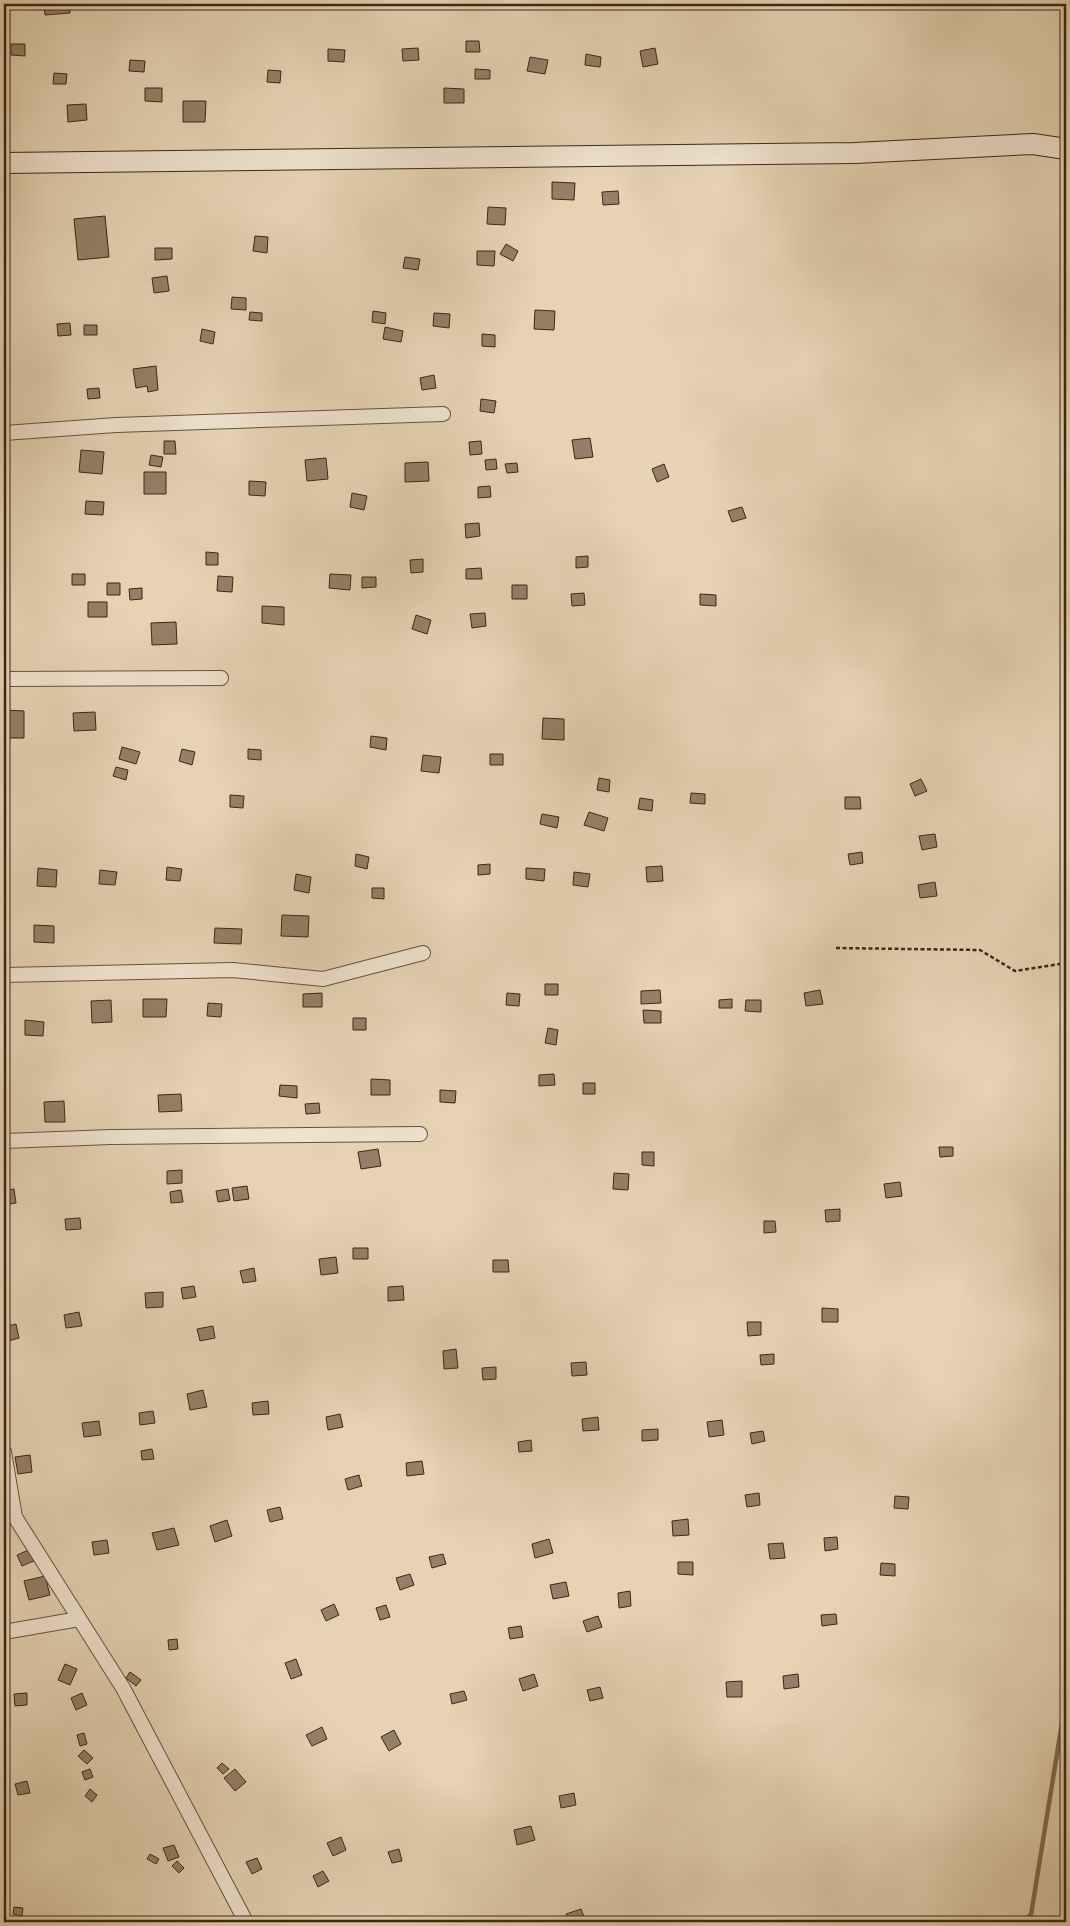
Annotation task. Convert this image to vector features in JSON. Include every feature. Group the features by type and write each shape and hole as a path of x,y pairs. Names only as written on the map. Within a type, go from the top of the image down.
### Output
{"main road":[{"path":"4,163 855,152 1033,144 1066,149"}],"street":[{"path":"4,433 116,425 443,414"},
{"path":"4,679 221,678"},
{"path":"4,975 232,970 323,979 423,953"},
{"path":"4,1141 111,1137 420,1134"},
{"path":"4,1452 14,1517 123,1688 246,1922"},
{"path":"4,1632 79,1619"}],"path":[{"path":"836,948 980,950 1015,971 1066,963"}],"building":[{"path":"44,4 70,4 70,13 45,15"},
{"path":"466,41 479,41 480,52 466,52"},
{"path":"11,44 25,44 25,56 11,55"},
{"path":"418,48 419,60 403,61 402,49"},
{"path":"655,48 658,64 643,67 640,51"},
{"path":"328,49 345,50 344,62 328,61"},
{"path":"586,54 601,57 600,67 585,65"},
{"path":"530,57 548,60 545,74 527,71"},
{"path":"130,60 145,61 144,72 129,71"},
{"path":"475,69 490,70 490,79 475,79"},
{"path":"268,70 281,71 280,83 267,82"},
{"path":"54,73 67,74 66,84 53,84"},
{"path":"145,88 162,88 162,102 145,101"},
{"path":"444,88 464,89 464,103 444,103"},
{"path":"183,101 206,101 205,122 183,122"},
{"path":"86,104 87,120 68,122 67,105"},
{"path":"552,182 575,183 574,200 552,199"},
{"path":"618,191 619,204 603,205 602,192"},
{"path":"488,207 506,208 505,225 487,224"},
{"path":"105,216 109,257 78,260 74,219"},
{"path":"255,236 268,237 267,253 253,251"},
{"path":"506,244 518,251 513,261 500,254"},
{"path":"155,248 172,248 172,259 155,260"},
{"path":"477,251 495,251 494,266 477,265"},
{"path":"405,257 420,259 418,270 403,268"},
{"path":"167,276 169,291 154,293 152,278"},
{"path":"232,297 246,298 246,310 231,309"},
{"path":"535,310 555,311 554,330 534,329"},
{"path":"373,311 386,313 385,324 372,322"},
{"path":"250,312 262,313 262,321 249,320"},
{"path":"434,313 450,314 449,328 433,326"},
{"path":"70,323 71,335 58,336 57,324"},
{"path":"84,325 97,325 97,335 84,335"},
{"path":"385,327 403,331 401,342 383,339"},
{"path":"202,329 215,332 213,344 200,341"},
{"path":"482,334 495,335 495,347 482,346"},
{"path":"156,366 158,390 148,392 147,386 136,388 133,369"},
{"path":"434,375 436,388 422,390 420,378"},
{"path":"99,388 100,398 88,399 87,389"},
{"path":"481,399 496,401 494,413 480,411"},
{"path":"590,438 593,457 575,459 572,440"},
{"path":"164,441 175,441 176,454 164,454"},
{"path":"481,441 482,454 470,455 469,442"},
{"path":"81,450 104,452 102,474 79,472"},
{"path":"151,455 163,457 161,467 149,465"},
{"path":"326,458 328,479 307,481 305,460"},
{"path":"496,459 497,469 486,470 485,460"},
{"path":"428,462 429,481 405,482 405,463"},
{"path":"517,463 518,472 507,473 505,464"},
{"path":"664,464 669,477 657,482 652,469"},
{"path":"144,472 166,472 166,494 144,494"},
{"path":"249,481 266,482 265,496 249,495"},
{"path":"490,486 491,497 478,498 478,487"},
{"path":"352,493 367,496 364,510 350,507"},
{"path":"86,501 104,502 103,515 85,514"},
{"path":"742,507 746,518 732,522 728,511"},
{"path":"479,523 480,536 466,538 465,524"},
{"path":"206,552 218,553 218,565 206,565"},
{"path":"588,556 588,567 576,568 576,557"},
{"path":"423,559 423,572 411,573 410,560"},
{"path":"481,568 482,579 466,579 466,569"},
{"path":"72,574 85,574 85,585 72,585"},
{"path":"330,574 351,575 350,590 329,588"},
{"path":"218,576 233,577 232,592 217,591"},
{"path":"362,577 376,577 376,587 362,588"},
{"path":"107,583 120,583 120,595 107,595"},
{"path":"512,585 527,585 527,599 512,599"},
{"path":"142,588 142,599 130,600 129,589"},
{"path":"584,593 585,605 572,606 571,594"},
{"path":"700,594 716,595 716,606 700,605"},
{"path":"88,602 107,602 107,617 88,617"},
{"path":"262,606 284,607 284,625 262,623"},
{"path":"485,613 486,626 472,628 470,614"},
{"path":"416,615 431,620 427,634 412,629"},
{"path":"176,622 177,644 152,645 151,623"},
{"path":"4,710 24,711 24,738 4,738"},
{"path":"95,712 96,730 74,731 73,713"},
{"path":"543,718 564,719 564,740 542,739"},
{"path":"371,736 387,738 386,750 370,747"},
{"path":"122,747 140,752 136,764 119,759"},
{"path":"182,749 195,752 192,765 179,761"},
{"path":"248,749 261,750 261,760 248,759"},
{"path":"490,754 503,754 503,765 490,765"},
{"path":"423,755 441,757 439,773 421,771"},
{"path":"116,767 128,770 126,780 113,776"},
{"path":"599,778 610,780 609,792 597,790"},
{"path":"921,779 927,791 915,796 910,784"},
{"path":"691,793 705,794 705,804 690,803"},
{"path":"230,795 244,796 243,808 230,807"},
{"path":"845,797 860,797 861,809 845,809"},
{"path":"640,798 653,800 652,811 638,809"},
{"path":"589,812 608,818 604,831 584,825"},
{"path":"542,814 559,817 557,828 540,824"},
{"path":"935,834 937,847 922,850 919,836"},
{"path":"862,852 863,863 850,865 848,854"},
{"path":"356,854 369,857 367,869 355,866"},
{"path":"490,864 490,874 478,875 478,865"},
{"path":"662,866 663,881 647,882 646,867"},
{"path":"167,867 182,869 180,881 166,880"},
{"path":"38,868 57,870 56,887 37,886"},
{"path":"526,868 545,869 544,881 526,879"},
{"path":"100,870 117,872 115,885 99,884"},
{"path":"574,872 590,874 588,887 573,885"},
{"path":"296,874 311,877 309,893 294,890"},
{"path":"935,882 937,896 920,898 918,885"},
{"path":"372,888 384,888 384,899 372,898"},
{"path":"282,915 309,916 308,937 281,936"},
{"path":"34,925 54,926 54,943 34,942"},
{"path":"215,928 242,929 241,944 214,943"},
{"path":"545,984 558,984 558,995 545,995"},
{"path":"660,990 661,1003 641,1004 641,991"},
{"path":"820,990 823,1004 806,1006 804,993"},
{"path":"322,993 322,1007 303,1007 303,994"},
{"path":"507,993 520,994 519,1006 506,1005"},
{"path":"143,999 167,999 166,1017 143,1017"},
{"path":"732,999 732,1008 719,1008 719,1000"},
{"path":"111,1000 112,1022 92,1023 91,1001"},
{"path":"746,1000 761,1000 761,1012 745,1011"},
{"path":"208,1003 222,1004 221,1017 207,1016"},
{"path":"643,1010 661,1011 661,1023 644,1023"},
{"path":"353,1018 366,1018 366,1030 353,1030"},
{"path":"25,1020 44,1022 43,1036 25,1035"},
{"path":"548,1028 558,1030 556,1045 545,1043"},
{"path":"554,1074 555,1085 539,1086 539,1075"},
{"path":"371,1079 390,1080 390,1095 371,1095"},
{"path":"583,1083 595,1083 595,1094 583,1094"},
{"path":"280,1085 297,1086 297,1098 279,1096"},
{"path":"440,1090 456,1091 455,1103 440,1102"},
{"path":"181,1094 182,1111 159,1112 158,1095"},
{"path":"64,1101 65,1122 45,1122 44,1102"},
{"path":"319,1103 320,1113 306,1114 305,1104"},
{"path":"939,1147 953,1147 953,1156 940,1157"},
{"path":"378,1149 381,1166 361,1169 358,1152"},
{"path":"642,1152 654,1152 654,1166 642,1165"},
{"path":"182,1170 182,1183 167,1184 167,1171"},
{"path":"614,1173 629,1174 628,1190 613,1189"},
{"path":"900,1182 902,1196 886,1198 884,1184"},
{"path":"247,1186 249,1199 234,1201 232,1188"},
{"path":"14,1189 16,1203 4,1205 4,1190"},
{"path":"228,1189 230,1200 218,1202 216,1191"},
{"path":"181,1190 183,1202 171,1203 170,1192"},
{"path":"840,1209 840,1221 826,1222 825,1210"},
{"path":"80,1218 81,1229 66,1230 65,1219"},
{"path":"764,1221 775,1221 776,1232 764,1233"},
{"path":"353,1248 368,1248 368,1259 353,1259"},
{"path":"336,1257 338,1273 321,1275 319,1259"},
{"path":"493,1260 508,1260 509,1272 493,1272"},
{"path":"254,1268 256,1281 243,1283 240,1271"},
{"path":"194,1286 196,1297 183,1299 181,1288"},
{"path":"403,1286 404,1300 388,1301 388,1287"},
{"path":"163,1292 163,1307 146,1308 145,1293"},
{"path":"822,1308 838,1309 838,1322 822,1322"},
{"path":"79,1312 82,1326 66,1328 64,1315"},
{"path":"747,1322 761,1322 761,1335 748,1336"},
{"path":"16,1324 19,1338 5,1342 4,1327"},
{"path":"213,1326 215,1338 200,1341 197,1329"},
{"path":"456,1349 458,1368 444,1369 443,1351"},
{"path":"774,1354 774,1364 761,1365 760,1355"},
{"path":"586,1362 587,1375 572,1376 571,1363"},
{"path":"496,1367 496,1379 483,1380 482,1368"},
{"path":"203,1390 207,1407 190,1410 187,1394"},
{"path":"268,1401 269,1414 253,1415 252,1403"},
{"path":"153,1411 155,1423 140,1425 139,1413"},
{"path":"340,1414 343,1427 328,1430 326,1417"},
{"path":"598,1417 599,1430 583,1431 582,1419"},
{"path":"722,1420 724,1435 709,1437 707,1422"},
{"path":"99,1421 101,1435 84,1437 82,1423"},
{"path":"658,1429 658,1440 642,1441 642,1430"},
{"path":"763,1431 765,1441 752,1444 750,1433"},
{"path":"531,1440 532,1451 519,1452 518,1442"},
{"path":"152,1449 154,1459 142,1460 141,1451"},
{"path":"30,1455 32,1472 18,1474 15,1457"},
{"path":"422,1461 424,1474 407,1476 406,1463"},
{"path":"359,1475 362,1486 348,1490 345,1479"},
{"path":"759,1493 760,1505 747,1507 745,1495"},
{"path":"895,1496 909,1497 908,1509 894,1508"},
{"path":"280,1507 283,1519 270,1522 267,1510"},
{"path":"688,1519 689,1535 673,1536 672,1521"},
{"path":"227,1520 232,1536 215,1542 210,1526"},
{"path":"174,1528 179,1545 157,1550 152,1533"},
{"path":"837,1537 838,1549 825,1551 824,1538"},
{"path":"549,1539 553,1553 535,1558 532,1544"},
{"path":"107,1540 109,1553 94,1555 92,1542"},
{"path":"783,1543 785,1558 770,1559 768,1544"},
{"path":"31,1549 36,1560 22,1566 17,1555"},
{"path":"443,1554 446,1564 432,1568 429,1557"},
{"path":"678,1562 693,1562 693,1575 678,1574"},
{"path":"881,1563 895,1564 895,1576 880,1575"},
{"path":"410,1574 414,1585 400,1590 396,1578"},
{"path":"45,1576 50,1595 29,1600 24,1581"},
{"path":"566,1582 569,1596 553,1599 550,1585"},
{"path":"630,1591 631,1606 619,1608 618,1593"},
{"path":"334,1604 339,1615 326,1621 321,1610"},
{"path":"386,1605 390,1617 380,1620 376,1608"},
{"path":"836,1614 837,1624 822,1626 821,1615"},
{"path":"598,1616 602,1627 587,1632 583,1621"},
{"path":"521,1626 523,1637 510,1639 508,1628"},
{"path":"177,1639 178,1649 169,1650 168,1640"},
{"path":"296,1659 302,1675 291,1679 285,1663"},
{"path":"65,1664 77,1669 70,1685 58,1680"},
{"path":"130,1672 141,1680 136,1686 126,1678"},
{"path":"534,1674 538,1686 523,1691 519,1679"},
{"path":"798,1674 799,1687 784,1689 783,1676"},
{"path":"742,1681 742,1697 727,1697 726,1682"},
{"path":"600,1687 603,1698 590,1701 587,1690"},
{"path":"464,1691 467,1700 452,1704 450,1694"},
{"path":"27,1693 27,1705 15,1706 14,1694"},
{"path":"82,1693 87,1705 76,1710 71,1698"},
{"path":"322,1727 327,1739 312,1746 306,1735"},
{"path":"394,1730 401,1744 389,1751 381,1737"},
{"path":"84,1733 87,1744 80,1746 77,1735"},
{"path":"84,1750 93,1758 87,1764 78,1756"},
{"path":"222,1763 229,1769 223,1774 217,1768"},
{"path":"90,1769 93,1777 85,1780 82,1772"},
{"path":"235,1769 246,1782 235,1791 224,1778"},
{"path":"27,1781 30,1793 18,1795 15,1784"},
{"path":"90,1789 97,1795 92,1802 85,1796"},
{"path":"574,1793 576,1805 561,1808 559,1796"},
{"path":"531,1826 535,1840 517,1845 514,1830"},
{"path":"341,1837 346,1850 333,1856 327,1843"},
{"path":"174,1845 179,1857 168,1861 163,1848"},
{"path":"399,1849 402,1861 392,1863 388,1852"},
{"path":"150,1854 159,1859 156,1864 147,1859"},
{"path":"257,1858 262,1869 252,1874 246,1862"},
{"path":"177,1861 184,1868 179,1873 172,1866"},
{"path":"323,1871 329,1881 318,1887 313,1876"},
{"path":"14,1907 23,1908 22,1916 13,1914"},
{"path":"581,1909 586,1922 569,1922 566,1914"}],"waterway":[{"path":"1022,1922 1031,1915 1066,1698"}]}
